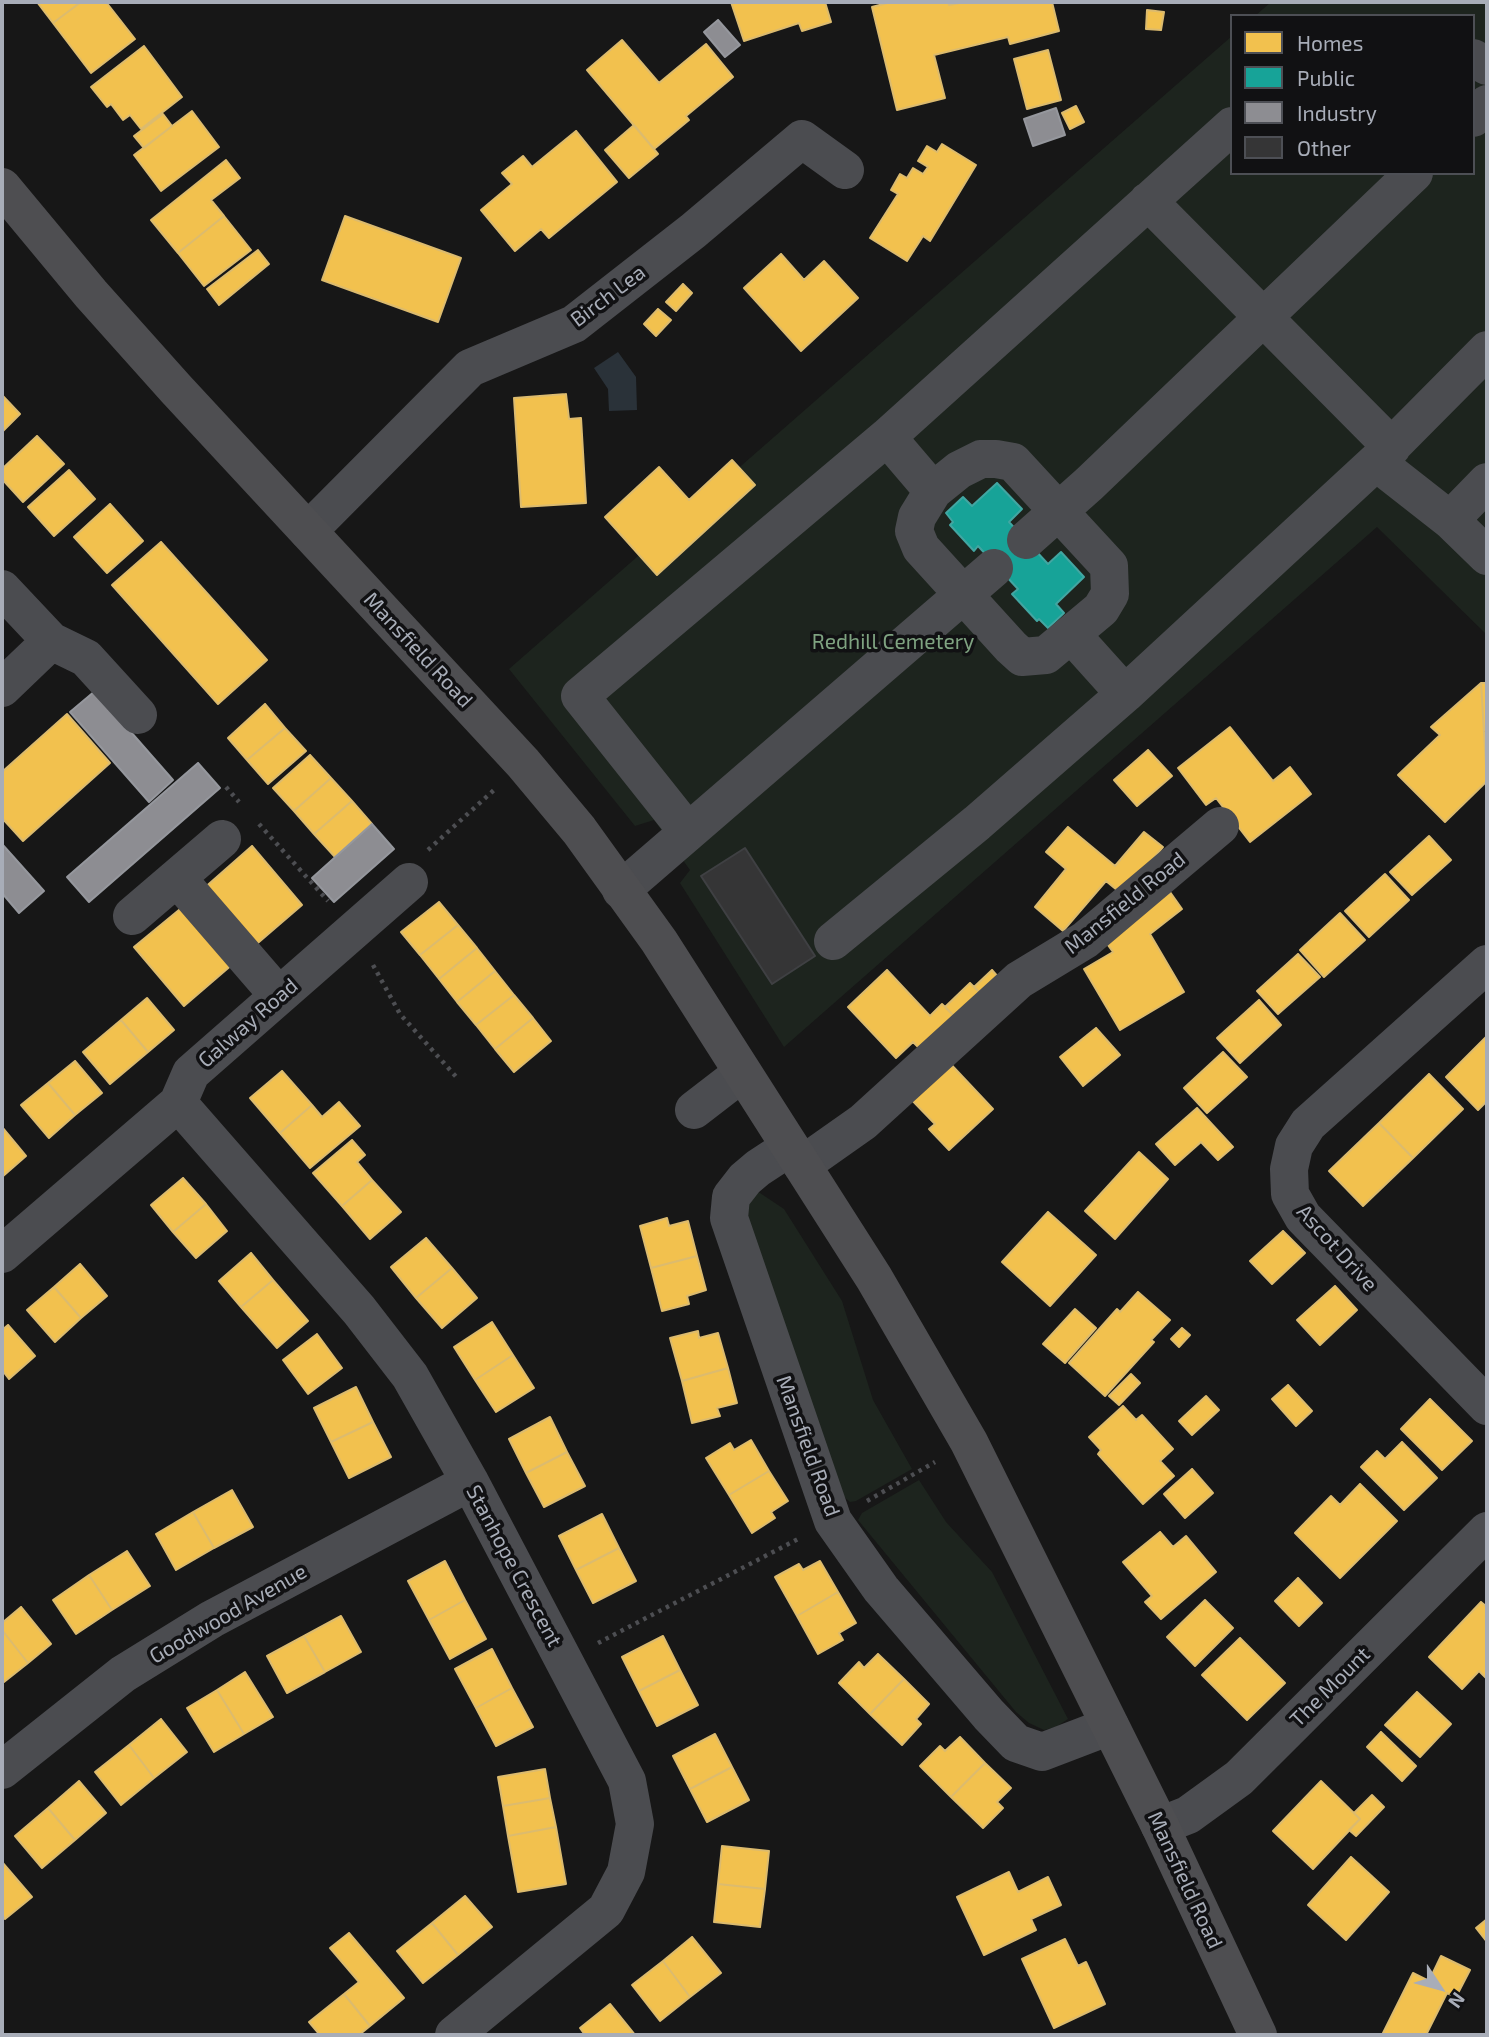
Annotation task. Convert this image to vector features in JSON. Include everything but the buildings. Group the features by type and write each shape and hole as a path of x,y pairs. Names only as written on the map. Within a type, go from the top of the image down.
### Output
{"highway":[{"name":"Mansfield Road","path":"2,187 91,294 523,763 579,830 659,942 874,1278 970,1442 1160,1826 1258,2035"}],"street":[{"path":"688,832 580,696 887,437 1230,128"},
{"name":"Birch Lea","path":"308,531 470,368 574,324 693,231 802,139 845,170"},
{"path":"1026,540 1412,175"},
{"path":"1148,201 1263,316 1384,455 1487,556"},
{"path":"833,942 977,823 1125,694 1384,455 1487,350"},
{"path":"887,437 933,491"},
{"path":"981,459 1013,462 1109,566 1111,594 1101,609 1046,655 1022,657 921,548 914,531 918,517 933,491 959,470 981,459"},
{"path":"1450,520 1487,482"},
{"path":"621,890 995,568"},
{"path":"2,589 51,641 86,657 138,715"},
{"path":"1071,634 1125,694"},
{"path":"2,688 51,641"},
{"name":"Mansfield Road","path":"1110,1726 1042,1752 1016,1743 881,1589 833,1521 729,1218 731,1197 758,1168 796,1156 863,1122 1019,981 1085,940 1220,825"},
{"path":"132,916 222,839"},
{"path":"177,878 279,996"},
{"name":"Galway Road","path":"2,1254 178,1103 191,1073 409,882"},
{"name":"Ascot Drive","path":"1487,964 1308,1124 1294,1146 1289,1169 1290,1194 1303,1217 1487,1406"},
{"path":"694,1110 742,1073"},
{"name":"Stanhope Crescent","path":"178,1103 359,1310 402,1365 470,1482 627,1781 635,1824 626,1872 606,1910 454,2035"},
{"name":"Goodwood Avenue","path":"2,1770 123,1674 212,1619 470,1482"},
{"name":"The Mount","path":"1160,1826 1188,1815 1239,1778 1487,1531"}],"path":[{"path":"409,882 402,874 523,763"},
{"path":"226,787 244,808"},
{"path":"253,818 354,930 400,1014 459,1080"},
{"path":"564,1661 833,1521 970,1442"}],"green space":[{"name":"Redhill Cemetery","path":"1271,2 1487,2 1487,635 1377,527 784,1047 680,883 690,870 654,820 635,826 509,669 1230,38 1230,175 1475,175 1475,14 1257,14"},
{"path":"757,1191 784,1209 842,1301 873,1400 912,1469 856,1501 850,1502 844,1497 747,1217 749,1198"},
{"path":"919,1480 946,1522 992,1572 1068,1719 1056,1727 1044,1730 1029,1723 1016,1712 858,1520 862,1513"}],"shaded area":[{"path":"618,352 636,377 637,410 609,411 608,389 594,368"}]}
